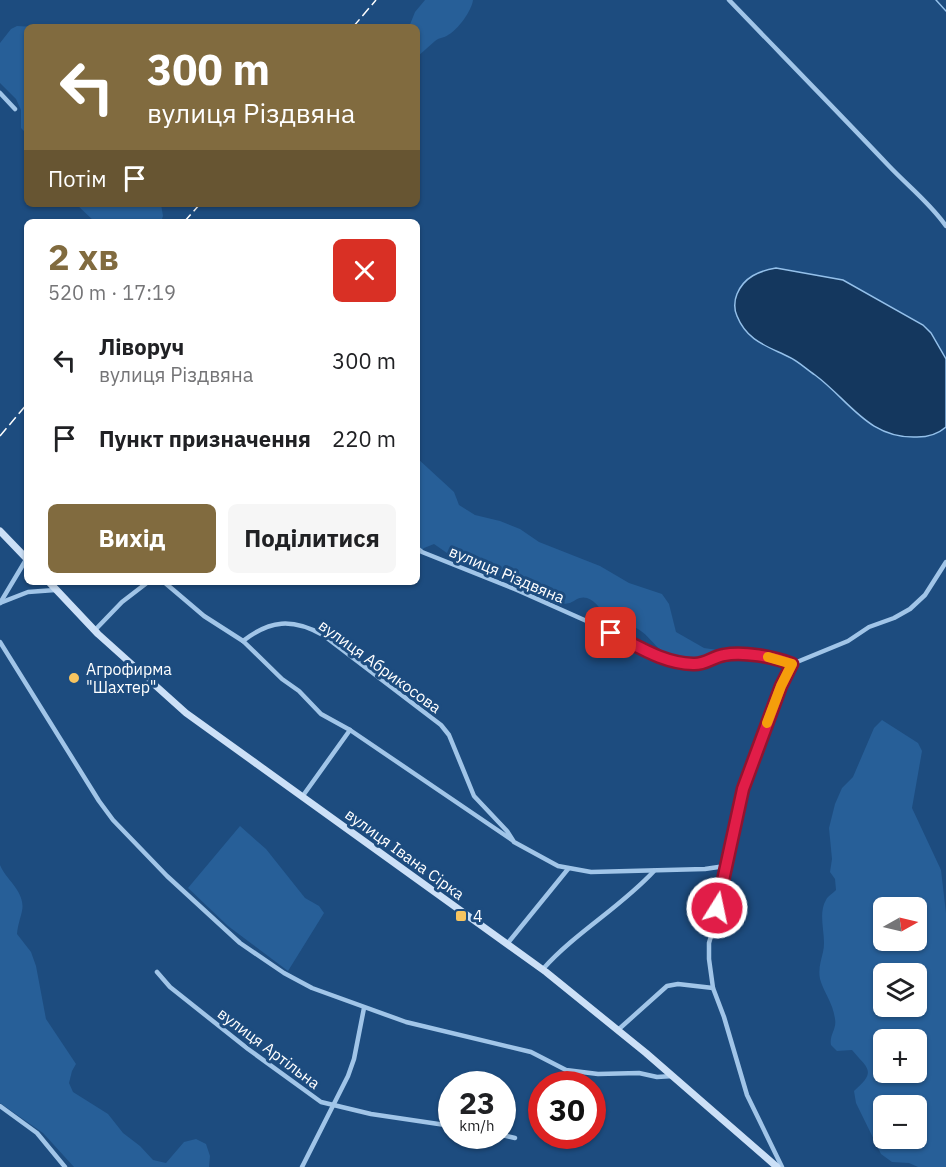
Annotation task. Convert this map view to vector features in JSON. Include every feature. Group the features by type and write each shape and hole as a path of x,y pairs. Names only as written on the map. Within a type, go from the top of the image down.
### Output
{"street":[{"path":"729,0 935,211 946,226"},
{"path":"0,93 15,109"},
{"path":"0,531 24,556"},
{"name":"вулиця Різдвяна","path":"420,550 600,627 654,656 702,664 724,654 768,657 792,664"},
{"path":"782,1167 747,1095 713,988 709,943 716,920 725,866 743,789 781,686 792,664 848,641 870,627 910,609 925,595 946,562"},
{"path":"0,603 24,564"},
{"name":"вулиця Івана Сірка","path":"53,585 95,630 186,713 543,969 619,1029 777,1167"},
{"path":"95,630 122,602 144,585"},
{"name":"вулиця Абрикосова","path":"168,585 204,616 243,641 321,714 350,730 514,842 558,866 591,872 705,869 725,866"},
{"path":"0,603 28,592 58,591"},
{"name":"вулиця Абрикосова","path":"243,641 254,632 275,624 292,624 310,628 398,690 441,724 474,796 507,831 514,842"},
{"path":"0,642 112,820 167,876 240,943 261,958 312,988 364,1008 406,1022 525,1051 566,1070 598,1074 639,1072 657,1077 673,1076"},
{"path":"302,797 350,730"},
{"path":"507,944 568,869"},
{"path":"543,969 571,940 627,897 654,871"},
{"name":"вулиця Артільна","path":"157,972 171,987 309,1095 332,1105 359,1109 371,1114 438,1124"},
{"path":"619,1029 668,986 678,984 713,988"},
{"path":"302,1167 348,1076 354,1059 364,1008"},
{"path":"0,1107 37,1133 65,1167"}],"shaded area":[{"path":"425,0 473,0 467,14 456,29 435,41 420,54 420,24 410,24 415,12"},
{"path":"24,26 24,131 21,128 21,110 16,99 0,83 0,43 11,29"},
{"path":"79,207 162,207 163,216 162,219 92,219"},
{"path":"776,268 843,280 923,325 931,333 946,359 946,427 936,433 921,437 900,436 885,432 860,416 799,363 752,337 736,314 736,297 748,279 758,273"},
{"path":"420,461 454,492 459,505 475,515 520,529 539,542 600,566 629,583 662,594 669,604 676,632 704,648 724,651 700,657 668,654 638,629 608,616 587,598 556,604 520,581 491,574 473,559 447,553 434,544 420,552"},
{"path":"882,720 918,743 922,751 912,808 941,870 946,913 946,1167 918,1167 909,1163 892,1162 881,1154 879,1149 927,1149 927,1095 873,1095 873,1138 856,1103 854,1091 866,1079 868,1070 852,1050 837,1051 831,1045 835,1019 820,979 824,946 822,912 827,899 836,890 835,879 830,872 832,859 829,828 842,788 853,777 874,728"},
{"path":"240,826 266,849 305,898 319,906 324,913 288,971 228,926 188,888"},
{"path":"0,865 21,898 22,911 17,934 31,952 36,966 46,1019 76,1064 69,1083 73,1092 108,1114 123,1133 153,1160 166,1163 184,1142 196,1139 206,1144 210,1156 209,1167 74,1167 43,1133 0,1103"}],"waterway":[{"path":"936,0 946,11"}],"railway":[{"path":"356,24 376,0"},
{"path":"187,219 197,207"},
{"path":"0,436 24,408"}],"slow traffic":[{"path":"767,723 792,664 768,657"}],"place":[{"name":"Агрофирма \"Шахтер\"","path":"74,678"},
{"name":"4","path":"461,916"}],"route":[{"path":"611,633 654,656 676,662 702,664 724,654 732,654 768,657 792,664 781,686 743,789 717,908"}]}
